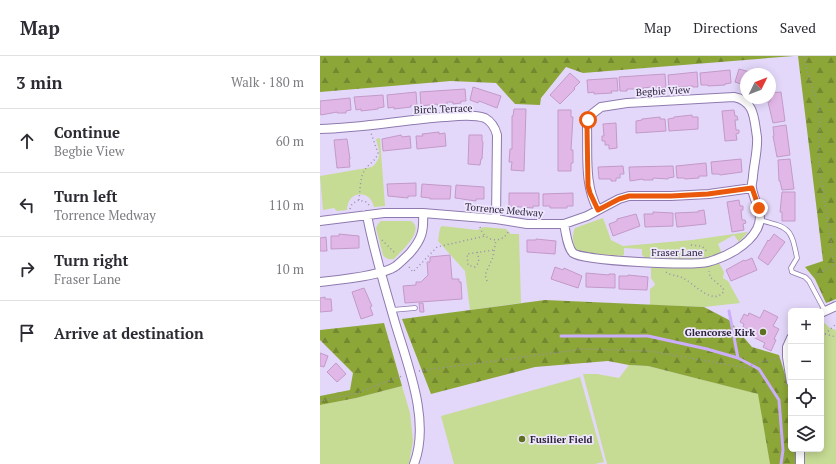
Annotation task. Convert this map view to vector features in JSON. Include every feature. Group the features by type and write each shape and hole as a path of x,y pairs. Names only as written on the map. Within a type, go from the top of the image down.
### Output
{"street":[{"name":"Begbie View","path":"598,210 588,186 587,127 588,120 601,106 627,103 734,97 745,100 750,105 752,110 757,139 752,188"},
{"name":"Birch Terrace","path":"320,129 368,126 411,120 467,116 484,118 491,122 497,135 496,219"},
{"name":"Torrence Medway","path":"320,221 369,214 423,213 496,219 527,224 564,224 587,216 619,199 629,196 708,194 752,188"},
{"path":"752,188 759,208 760,220"},
{"path":"320,282 381,272 396,266 416,246 422,233 423,213"},
{"path":"369,214 371,238 410,373 419,410 420,437 414,464"},
{"name":"Fraser Lane","path":"564,224 571,250 575,254 582,256 652,262 697,264 708,262 735,251 754,234 760,220"},
{"path":"824,312 836,306"},
{"path":"788,344 787,357 790,380"},
{"path":"800,452 800,464"}],"lane":[{"path":"760,220 779,225 789,232 793,238 797,258 792,268 792,272 810,281 821,308"},
{"path":"391,310 415,308"}],"path":[{"path":"804,56 807,71 820,112 819,165 831,241 833,264 810,281"},
{"path":"359,200 364,170 377,157 378,153 368,126"},
{"path":"350,217 350,207 359,200 366,202 369,205 369,214"},
{"path":"481,218 480,228 488,239 496,240 506,236 511,222"},
{"path":"487,281 485,275 493,257 496,240"},
{"path":"663,270 670,275 683,278 705,294 718,296 722,294 724,291 723,288 710,277 707,251 701,246 691,245"},
{"path":"477,252 479,260 478,265 476,267 472,267 468,265 467,254 477,252 494,250"},
{"path":"835,325 825,334 836,337"},
{"path":"320,401 357,393 410,373 583,349 650,351 747,368 756,362 787,357"}],"green space":[{"path":"320,56 794,56 583,73 566,67 541,98 540,105 515,104 496,83 451,81 320,92"},
{"path":"798,56 836,56 836,299 826,303 815,279 805,267 823,261"},
{"path":"380,138 385,206 374,207 372,201 368,197 359,194 351,199 347,210 337,211 334,208 323,210 320,176 372,167 379,157 376,139"},
{"path":"603,218 611,240 623,246 692,240 748,232 739,242 734,235 718,244 721,251 720,254 706,260 647,259 642,255 642,249 624,248 623,256 580,253 573,242 575,228"},
{"path":"381,221 411,221 415,225 416,230 414,235 394,259 388,259 383,255 376,228"},
{"path":"442,226 477,230 484,227 506,229 511,234 519,234 521,303 470,310 465,271 438,241 440,228"},
{"path":"719,263 724,272 723,278 728,281 740,303 704,307 650,305 650,289 655,284 651,278 651,268 655,266 696,268"},
{"path":"545,300 704,307 729,320 752,347 779,355 788,384 788,452 795,452 795,464 770,464 758,394 648,366 629,365 608,361 535,367 431,394 402,319"},
{"path":"384,323 402,386 356,398 320,405 320,396 350,390 353,373 320,340 320,330"},
{"path":"824,323 830,328 836,330 836,464 805,464 805,452 824,452"},
{"path":"629,365 648,366 759,394 770,464 607,464 583,374 597,374 619,378"},
{"name":"Fusilier Field","path":"580,377 604,462 595,464 454,464 441,416"},
{"path":"402,386 410,413 413,441 409,464 320,464 320,405 356,398"}],"building":[{"path":"739,69 740,69 740,84 735,82"},
{"path":"730,70 731,83 725,85 701,85 700,73"},
{"path":"697,72 698,87 675,87 669,89 668,75"},
{"path":"570,73 580,82 560,104 550,95"},
{"path":"665,74 666,87 651,89 651,87 635,90 627,89 627,91 620,91 619,77"},
{"path":"617,78 618,91 611,91 612,93 588,93 587,80"},
{"path":"473,87 501,96 497,108 479,101 478,103 470,100"},
{"path":"465,89 466,101 461,101 461,103 453,104 453,102 447,102 447,104 421,106 420,92"},
{"path":"416,92 417,105 394,109 394,107 388,108 387,95"},
{"path":"776,92 781,92 785,121 773,123 768,104 776,104"},
{"path":"383,95 384,107 361,111 361,109 356,110 354,97"},
{"path":"350,98 351,110 346,111 346,113 337,112 321,115 320,101"},
{"path":"514,109 526,109 524,171 511,170 512,162 509,162 510,149 512,149 512,116"},
{"path":"558,110 571,110 571,117 573,117 571,150 573,150 573,163 571,163 571,171 558,171"},
{"path":"734,110 735,116 737,116 738,120 735,120 736,130 739,130 739,133 736,134 737,140 725,141 722,111"},
{"path":"692,115 692,117 698,117 698,129 669,131 668,119"},
{"path":"660,117 660,119 665,119 666,131 636,133 636,121"},
{"path":"616,123 617,148 609,149 609,145 605,145 605,141 602,141 602,136 604,136 603,124"},
{"path":"786,125 790,155 777,157 773,127"},
{"path":"439,132 439,134 445,133 446,146 417,149 416,136"},
{"path":"401,135 402,137 410,136 411,148 383,151 382,139"},
{"path":"469,135 482,135 482,159 480,165 468,164"},
{"path":"347,139 350,167 337,168 334,140"},
{"path":"741,159 742,172 720,175 712,174 711,162"},
{"path":"790,159 794,189 782,190 779,181 778,160"},
{"path":"706,163 707,176 685,179 677,178 676,166"},
{"path":"623,166 624,174 620,174 620,178 616,178 616,181 611,181 611,179 599,179 598,167"},
{"path":"673,166 674,177 668,179 653,178 653,180 643,179 630,181 629,167"},
{"path":"416,183 416,196 408,196 408,198 388,196 387,184"},
{"path":"422,184 451,186 450,199 430,199 421,197"},
{"path":"456,185 484,187 484,199 476,199 476,201 455,198"},
{"path":"782,192 795,192 795,221 782,221 782,212 780,212"},
{"path":"509,193 539,193 539,206 533,206 533,208 509,206"},
{"path":"573,193 573,206 567,206 567,208 550,208 550,206 543,206 543,194"},
{"path":"739,200 740,206 743,206 743,210 741,210 742,220 745,220 746,223 743,224 744,230 732,232 727,202"},
{"path":"704,210 706,224 677,227 675,213 698,212"},
{"path":"653,212 673,213 673,226 645,227 644,214 653,214"},
{"path":"636,214 640,226 613,236 609,224 617,221 617,219"},
{"path":"339,234 359,236 359,248 331,249 331,236 339,236"},
{"path":"774,234 785,242 768,265 758,258 768,240 769,241"},
{"path":"326,237 327,251 320,251 320,238"},
{"path":"536,239 556,241 555,254 527,252 527,240"},
{"path":"450,255 452,279 459,279 459,282 461,282 462,299 405,303 403,286 416,285 416,282 421,282 428,275 427,262 430,262 430,257"},
{"path":"752,258 757,270 731,281 726,270 744,260 745,261"},
{"path":"555,267 563,270 564,268 582,276 578,288 551,279"},
{"path":"586,273 609,275 615,274 615,288 586,287"},
{"path":"628,275 648,277 647,290 619,289 619,276"},
{"path":"364,288 372,306 370,307 373,315 361,319 352,292"},
{"path":"325,297 325,299 331,299 332,311 320,312 320,298"},
{"path":"419,303 423,303 424,312 420,312"},
{"name":"Glencorse Kirk","path":"764,310 778,317 773,326 779,329 774,339 776,340 771,351 763,347 765,343 747,334 749,330 743,327 744,324 740,322 744,314 748,316 749,313 760,318"},
{"path":"320,353 328,356 324,367 320,366"},
{"path":"336,363 346,374 337,382 327,372"}],"waterway":[{"path":"729,311 738,358"},
{"path":"561,336 648,336 707,349 738,358 759,369 779,400 783,450 781,464"}],"place":[{"name":"Glencorse Kirk","path":"763,332"},
{"name":"Fusilier Field","path":"522,439"}],"route":[{"path":"588,120 588,186 598,210 619,199 629,196 708,194 752,188 759,208"}]}
